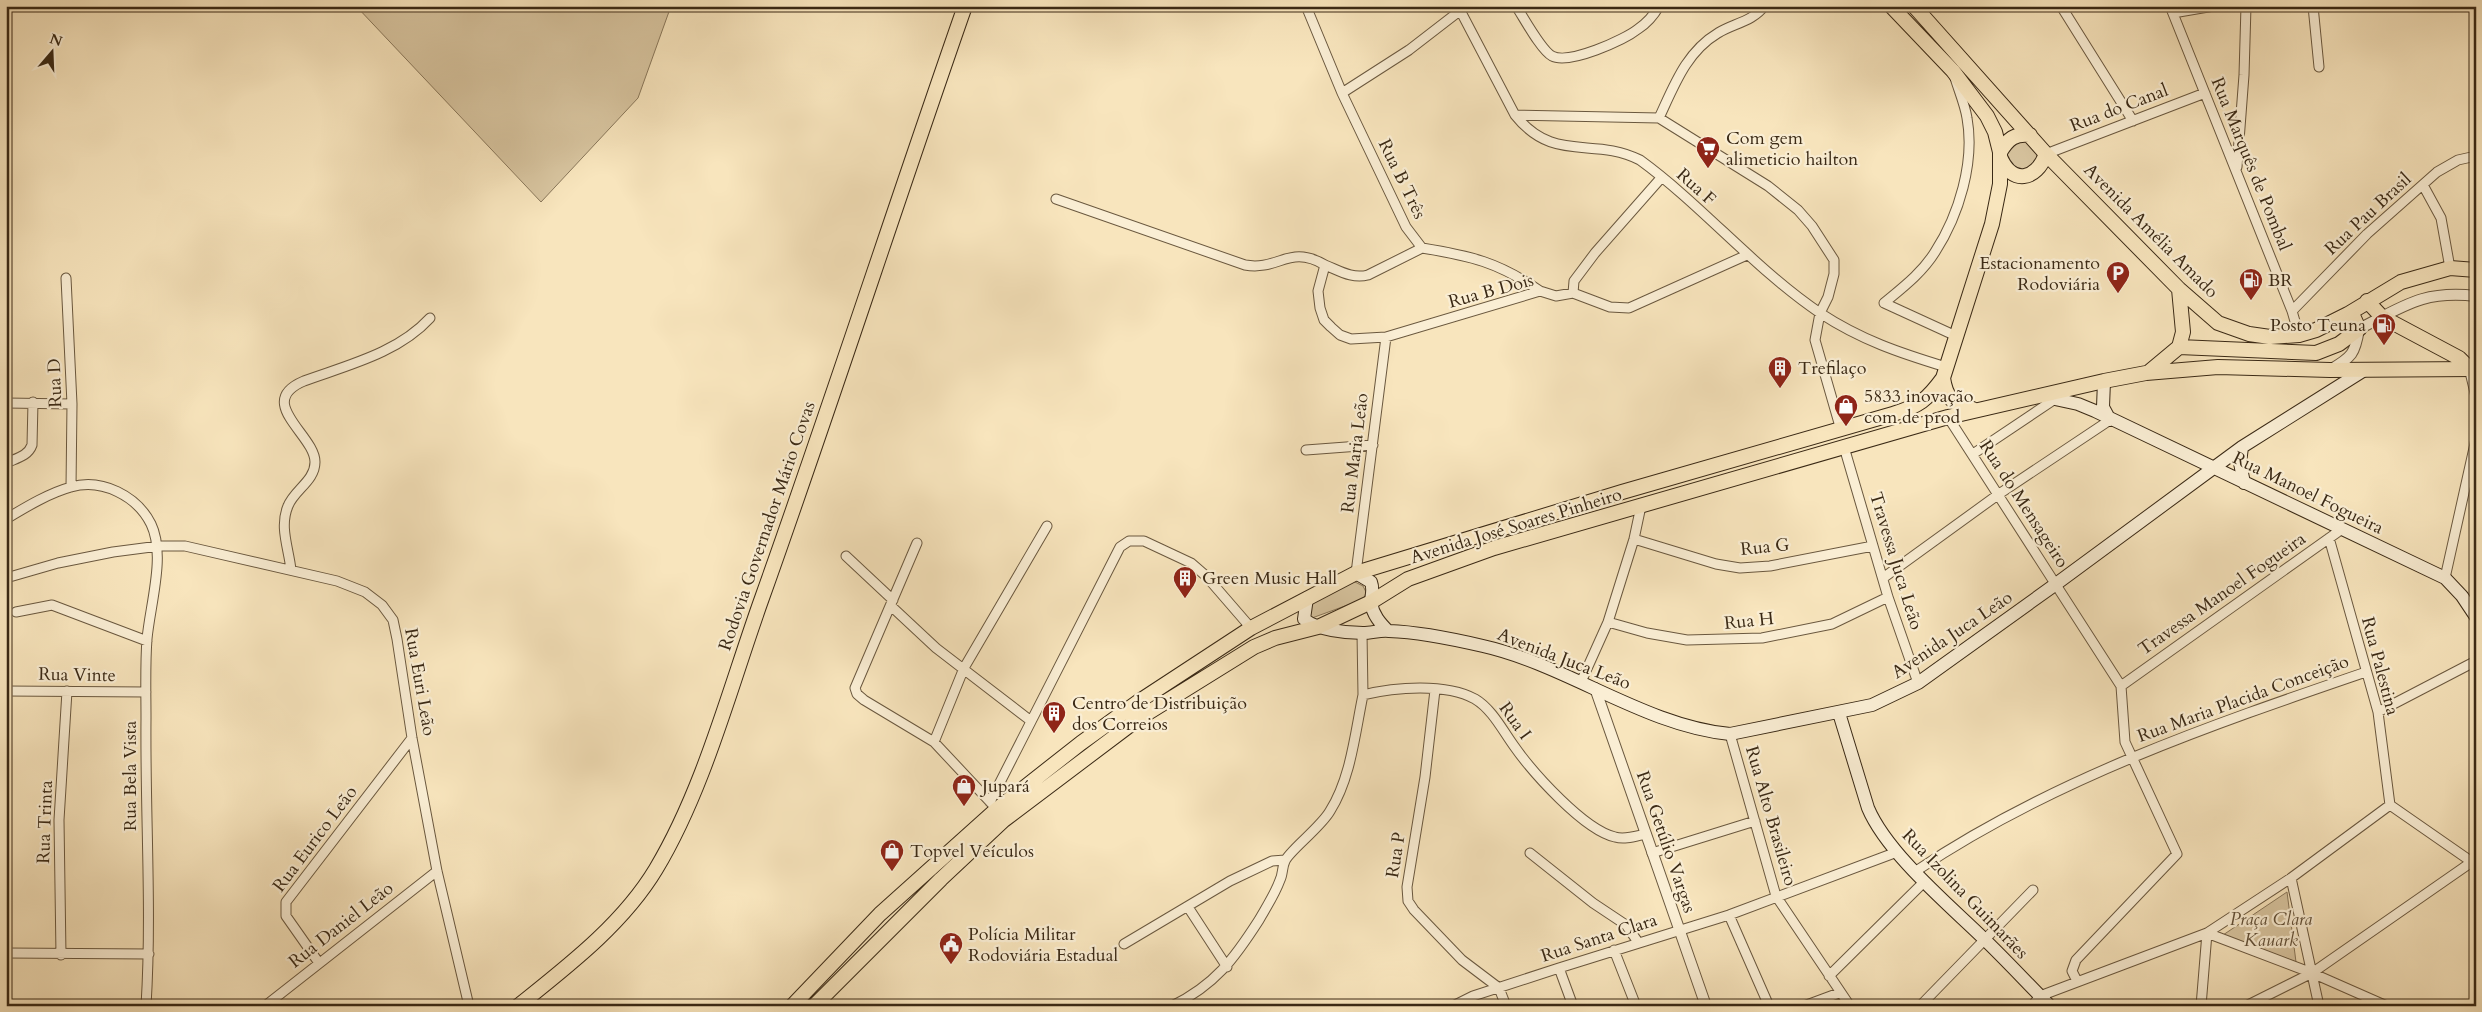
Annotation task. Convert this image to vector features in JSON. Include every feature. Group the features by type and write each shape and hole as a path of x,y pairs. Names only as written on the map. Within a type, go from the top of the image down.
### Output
{"main road":[{"name":"Rodovia Governador Mário Covas","path":"518,1006 582,955 635,898 655,871 677,831 701,773 808,470 965,6"},
{"path":"1891,6 1953,71 1987,116 1995,132 2000,154 2000,184 1992,224 1944,372 1945,391 1952,402 1976,409"},
{"name":"Avenida Amélia Amado","path":"1914,6 2046,154 2086,192 2179,289 2218,323 2233,329 2270,337 2299,335 2316,330 2348,314 2401,282 2450,268 2476,270"},
{"path":"2000,154 2009,138 2015,135 2030,135"},
{"path":"2000,154 2008,170 2013,174 2027,176 2040,169 2046,154"},
{"path":"2146,373 2179,347 2183,332 2179,289"},
{"path":"2367,301 2382,317 2459,358 2472,369"},
{"path":"2179,347 2316,353 2339,344 2358,329 2354,318 2348,314"},
{"name":"Avenida José Soares Pinheiro","path":"814,1006 1004,820 1084,759 1148,713 1254,647 1275,638 1318,627 1371,602 1408,579 1494,548 1976,409 2104,381 2146,373 2218,367 2330,370 2472,369"},
{"name":"Avenida Juca Leão","path":"1318,627 1362,633 1388,631 1484,646 1520,656 1694,728 1730,734 1872,705 1918,683 2056,584 2213,467 2366,369"},
{"name":"Avenida José Soares Pinheiro","path":"792,1006 880,914 993,806 1130,708 1251,628 1356,573 1622,492 1914,408 1930,396 1944,372"},
{"path":"2104,381 2103,407 2110,420"},
{"name":"Rua Manoel Fogueira","path":"2041,396 2078,404 2445,578 2462,596 2476,617"},
{"path":"2242,447 2240,463 2244,483"},
{"path":"1356,573 1371,582 1371,602 1379,622 1388,631"},
{"path":"1307,598 1304,619 1318,627"},
{"name":"Rua Izolina Guimarães","path":"1839,713 1868,808 1897,852 1924,882 1985,940 2036,1001 2050,1006"}],"street":[{"name":"Rua B Três","path":"1306,6 1342,93 1406,227 1422,248"},
{"path":"1516,6 1549,54 1561,59 1571,58 1623,39 1640,28 1654,15 1659,6"},
{"path":"1659,118 1688,60 1698,49 1717,33 1759,13 1764,6"},
{"path":"2061,6 2133,121"},
{"path":"2171,10 2214,6"},
{"path":"2237,170 2244,75 2246,6"},
{"path":"2314,6 2319,67"},
{"path":"1342,93 1409,50 1463,9"},
{"name":"Rua F","path":"1463,9 1515,115 1527,130 1542,138 1570,148 1610,149 1624,152 1640,160 1747,255 1820,313 1881,347 1944,372"},
{"name":"Rua Marquês de Pombal","path":"2171,10 2237,170 2292,311 2299,335"},
{"path":"1953,71 1967,118 1968,176 1955,211 1935,252 1914,278 1884,303 1956,336"},
{"name":"Rua do Canal","path":"2046,154 2205,93"},
{"path":"1515,115 1659,118 1776,192 1798,210 1812,226 1835,264 1828,297 1820,313 1815,340 1841,430"},
{"name":"Rua Pau Brasil","path":"2292,311 2367,234 2437,172 2458,160 2476,156"},
{"path":"1572,293 1574,281 1595,253 1662,178"},
{"path":"2423,185 2441,218 2450,268"},
{"path":"1056,199 1245,266 1267,265 1296,255 1307,256 1354,277 1360,277 1368,276 1422,248 1486,261 1511,272 1540,292"},
{"name":"Rua B Dois","path":"1325,265 1318,291 1324,320 1340,335 1351,339 1386,337 1540,292 1556,296 1572,293 1610,306 1628,308 1747,255"},
{"name":"Rua D","path":"66,278 72,404 71,487"},
{"path":"2340,386 2342,377 2330,370 2352,355 2356,347 2358,329 2410,302 2431,295 2452,293 2476,296"},
{"path":"292,570 284,522 288,506 308,481 314,470 315,461 313,452 287,414 285,405 288,392 296,384 304,380 380,353 410,337 430,318"},
{"name":"Rua Maria Leão","path":"1356,573 1386,337"},
{"path":"2472,369 2476,397"},
{"path":"1973,454 2055,399"},
{"path":"6,402 72,404"},
{"path":"6,463 27,454 30,450 32,445 33,402"},
{"name":"Rua do Mensageiro","path":"1948,417 2056,584"},
{"path":"1883,578 1999,494 2110,420"},
{"path":"2445,578 2476,439"},
{"path":"1306,450 1373,445"},
{"name":"Travessa Juca Leão","path":"1844,447 1888,597 1918,683"},
{"path":"6,519 71,487 90,486 110,489 124,494 139,507 151,523 159,546"},
{"path":"1581,682 1608,622 1634,539 1641,506"},
{"path":"934,742 964,668 1047,526"},
{"name":"Travessa Manoel Fogueira","path":"2121,686 2342,529"},
{"name":"Rua Palestina","path":"2329,538 2378,712 2390,805"},
{"name":"Rua G","path":"1634,539 1706,562 1740,568 1770,566 1873,546"},
{"path":"917,543 855,688 857,694 934,742 993,806 1032,721 1120,547 1129,541 1144,541 1190,563 1206,576 1251,628"},
{"name":"Rua Euri Leão","path":"6,578 58,562 159,546 185,546 292,570 352,586 365,592 382,605 393,620 412,738 437,871 469,1006"},
{"name":"Rua Bela Vista","path":"146,1006 149,954 145,814 147,640 159,546"},
{"path":"846,556 936,648 1032,721"},
{"path":"2056,584 2121,686 2125,742 2177,854 2076,960 2072,971 2077,981"},
{"name":"Rua H","path":"1608,622 1647,633 1687,640 1762,638 1832,624 1888,597"},
{"path":"16,612 52,605 147,640"},
{"path":"1172,1006 1198,992 1227,967 1242,948 1273,898 1281,879 1285,860 1319,827 1337,799 1351,754 1363,695 1362,633"},
{"path":"2378,712 2476,661"},
{"name":"Rua Maria Placida Conceição","path":"1916,871 1984,827 2131,758 2241,715 2366,672"},
{"name":"Rua I","path":"1363,695 1402,688 1464,694 1487,708 1520,755 1573,811 1589,824 1614,837 1623,838 1646,834"},
{"name":"Rua Getúlio Vargas","path":"1595,688 1706,1006"},
{"name":"Rua Vinte","path":"6,690 146,692"},
{"name":"Rua Trinta","path":"61,954 59,820 67,690"},
{"name":"Rua P","path":"1435,690 1425,777 1407,887 1408,901 1414,910 1462,960 1499,988"},
{"name":"Rua Alto Brasileiro","path":"1730,734 1776,896 1839,993 1850,1006"},
{"name":"Rua Eurico Leão","path":"318,963 286,916 286,902 412,738"},
{"path":"2036,1001 2077,981 2207,933 2291,878 2390,805 2474,861 2312,973 2246,1006"},
{"path":"1652,853 1755,821"},
{"name":"Rua Santa Clara","path":"1452,1006 1473,996 1638,942 1729,915 1897,852"},
{"path":"1530,853 1593,903 1626,925 1638,942"},
{"path":"1124,944 1237,878 1272,861 1285,860"},
{"name":"Rua Daniel Leão","path":"265,1006 437,871"},
{"path":"2291,878 2319,1006"},
{"path":"1829,976 1924,882"},
{"path":"1920,1006 2033,890"},
{"path":"1188,907 1227,967"},
{"path":"1729,915 1769,1006"},
{"path":"2207,933 2312,973 2388,1006"},
{"path":"2201,1006 2207,933"},
{"path":"1614,950 1636,1006"},
{"path":"6,953 149,954"},
{"path":"1559,968 1573,1006"},
{"path":"1499,988 1506,1006"},
{"path":"1804,1006 1839,993"}],"green space":[{"path":"356,6 671,6 638,98 541,202"},
{"path":"2022,141 2033,145 2037,156 2033,167 2022,171 2011,167 2007,156 2011,145"},
{"path":"1353,581 1363,586 1366,592 1364,599 1312,618 1309,615 1310,604"},
{"name":"Praça Clara Kauark","path":"2287,892 2296,962 2223,935"}],"place":[{"name":"Com gem alimeticio hailton","path":"1708,169"},
{"name":"Estacionamento Rodoviária","path":"2118,294"},
{"name":"BR","path":"2251,301"},
{"name":"Posto Teuna","path":"2384,346"},
{"name":"Trefilaço","path":"1780,389"},
{"name":"5833 inovação com de prod","path":"1846,427"},
{"name":"Green Music Hall","path":"1185,599"},
{"name":"Centro de Distribuição dos Correios","path":"1054,734"},
{"name":"Jupará","path":"964,807"},
{"name":"Topvel Veículos","path":"892,872"},
{"name":"Polícia Militar Rodoviária Estadual","path":"951,965"}]}
